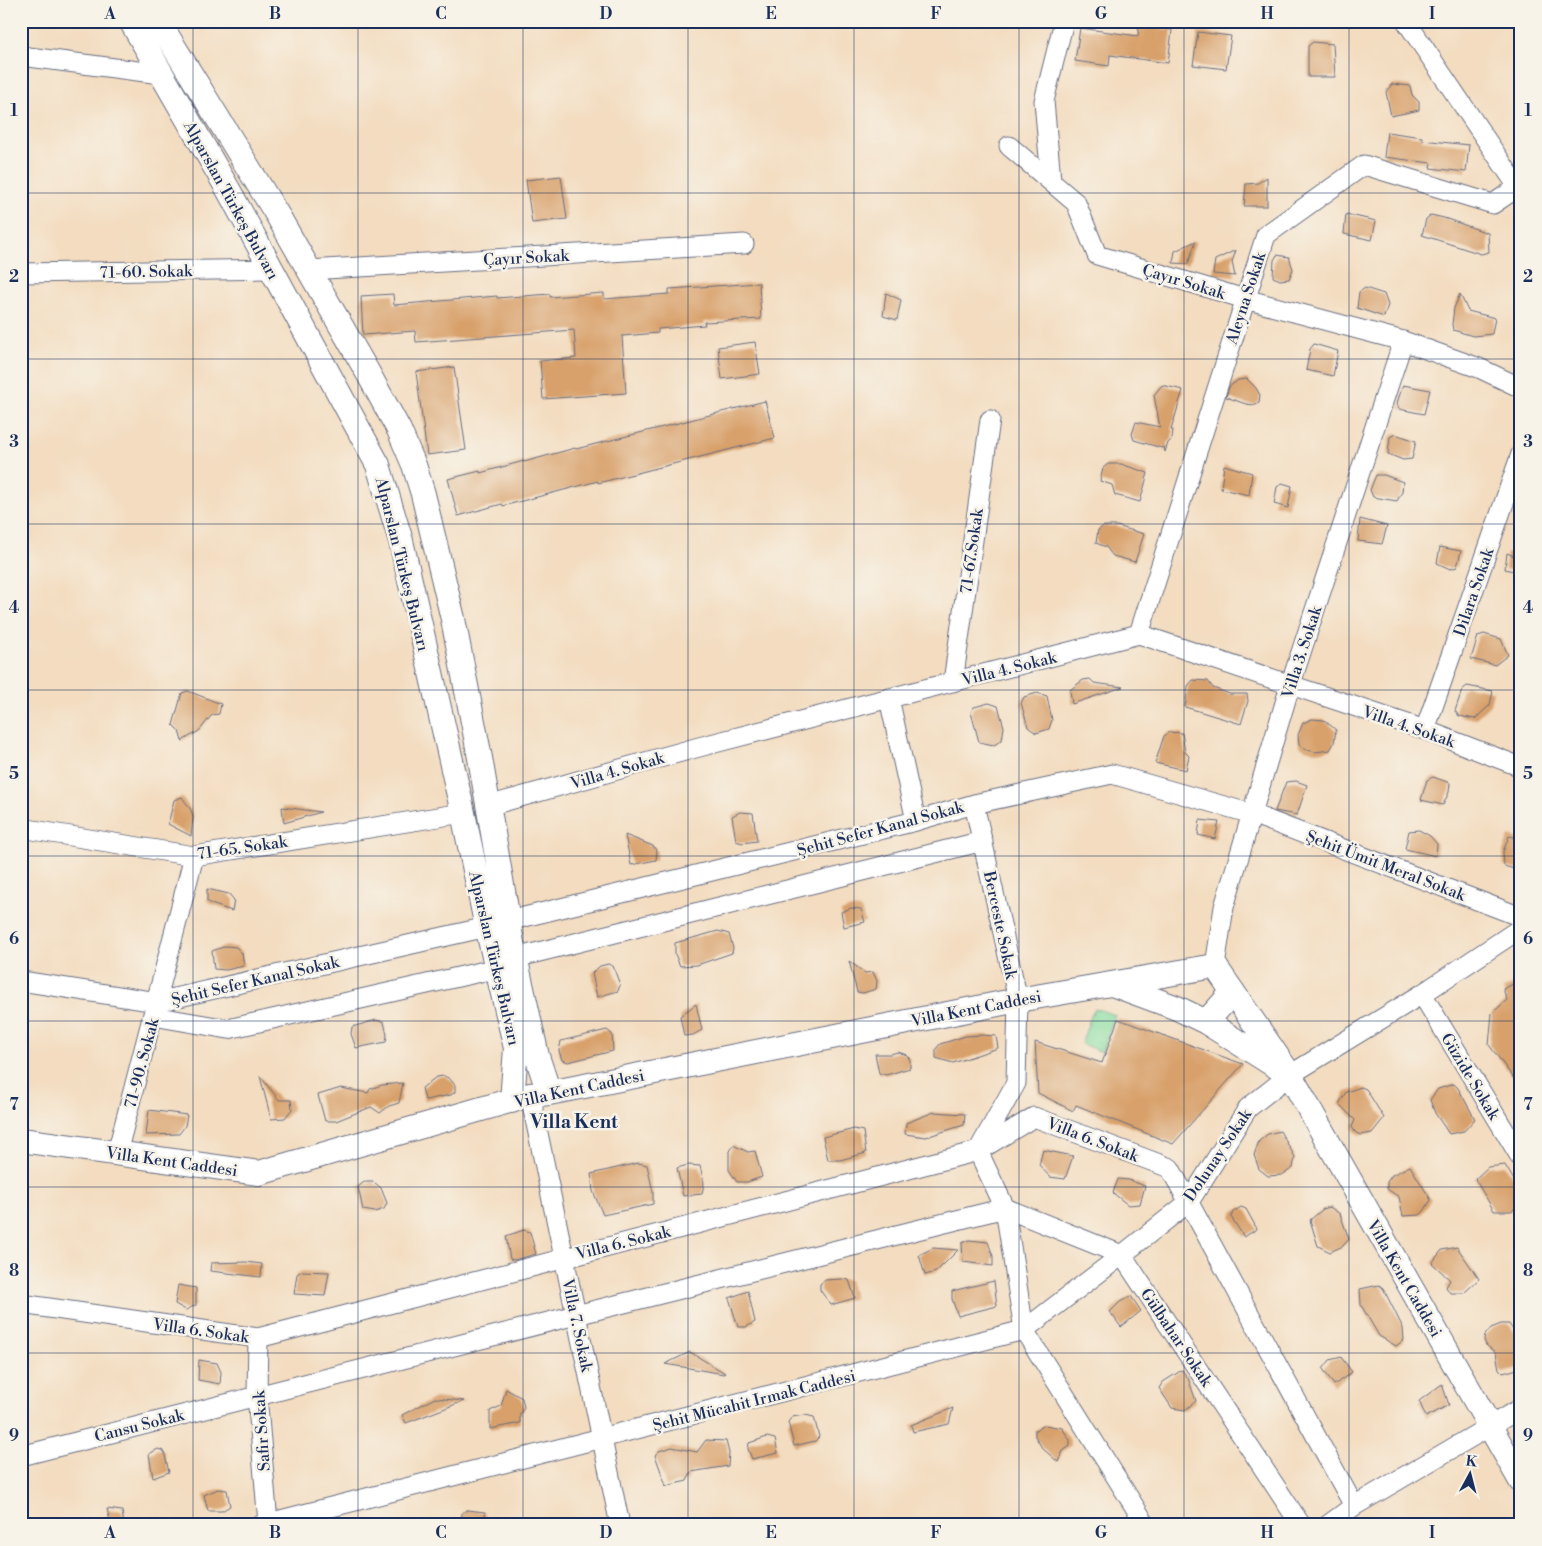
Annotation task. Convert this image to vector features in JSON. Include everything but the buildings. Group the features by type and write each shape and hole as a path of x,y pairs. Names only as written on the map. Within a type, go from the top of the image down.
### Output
{"street":[{"name":"Alparslan Türkeş Bulvarı","path":"131,21 229,191 378,465 401,541 463,813 497,924 506,963 537,1056 531,1097"},
{"name":"Alparslan Türkeş Bulvarı","path":"158,21 278,216 399,430 414,464 424,494 453,619 480,758 488,806 497,924"},
{"path":"1051,180 1044,101 1064,21"},
{"path":"1406,21 1519,190"},
{"path":"21,56 161,74"},
{"name":"Çayır Sokak","path":"1009,146 1076,203 1097,255 1245,299 1404,341 1479,368 1521,388"},
{"name":"Aleyna Sokak","path":"1139,634 1266,235 1364,165 1493,204 1519,190"},
{"name":"Çayır Sokak","path":"308,270 744,244"},
{"name":"71-60. Sokak","path":"21,273 270,269"},
{"name":"Villa 3. Sokak","path":"1216,966 1224,908 1290,686 1404,341"},
{"name":"71-67.Sokak","path":"953,682 990,420"},
{"name":"Dilara Sokak","path":"1424,730 1521,454"},
{"name":"Villa 4. Sokak","path":"488,806 699,747 1139,634 1424,730 1521,767"},
{"path":"889,698 916,821"},
{"name":"Şehit Sefer Kanal Sokak","path":"155,1009 916,821 974,804 1112,774 1252,814"},
{"name":"Berceste Sokak","path":"974,804 1018,1000 1016,1083 978,1151"},
{"name":"71-65. Sokak","path":"21,828 194,856 463,813"},
{"name":"Şehit Ümit Meral Sokak","path":"1252,814 1521,916"},
{"name":"Şehit Sefer Kanal Sokak","path":"21,981 155,1009 228,1029 506,963 983,841"},
{"name":"71-90. Sokak","path":"117,1153 194,856"},
{"name":"Dolunay Sokak","path":"1024,1330 1188,1202 1248,1108 1290,1075 1422,994 1521,928"},
{"name":"Alparslan Türkeş Bulvarı","path":"506,963 516,1048 531,1097"},
{"name":"Villa Kent Caddesi","path":"21,1140 259,1173 531,1097 1018,1000 1216,966 1290,1075 1521,1481"},
{"path":"1177,1008 1178,972"},
{"name":"Villa Kent Caddesi","path":"1111,984 1177,1008 1206,1022 1290,1075"},
{"path":"1206,1022 1233,992"},
{"name":"Güzide Sokak","path":"1422,994 1521,1158"},
{"name":"Villa 7. Sokak","path":"531,1097 620,1525"},
{"name":"Villa 6. Sokak","path":"21,1304 258,1338 978,1151 1034,1117 1170,1168 1188,1202"},
{"path":"978,1151 1005,1208 1024,1330 1146,1525"},
{"path":"1188,1202 1354,1506"},
{"path":"257,1395 1005,1208 1122,1255"},
{"name":"Gülbahar Sokak","path":"1122,1255 1301,1525"},
{"name":"Şehit Mücahit Irmak Caddesi","path":"265,1524 1024,1330"},
{"name":"Safir Sokak","path":"258,1338 257,1395 265,1524"},
{"name":"Cansu Sokak","path":"21,1456 257,1395"},
{"path":"1328,1525 1354,1506 1521,1408"}],"green space":[{"path":"1094,1008 1115,1015 1102,1052 1081,1044"}],"district":[{"name":"Villa Kent","path":"574,1121"}]}
